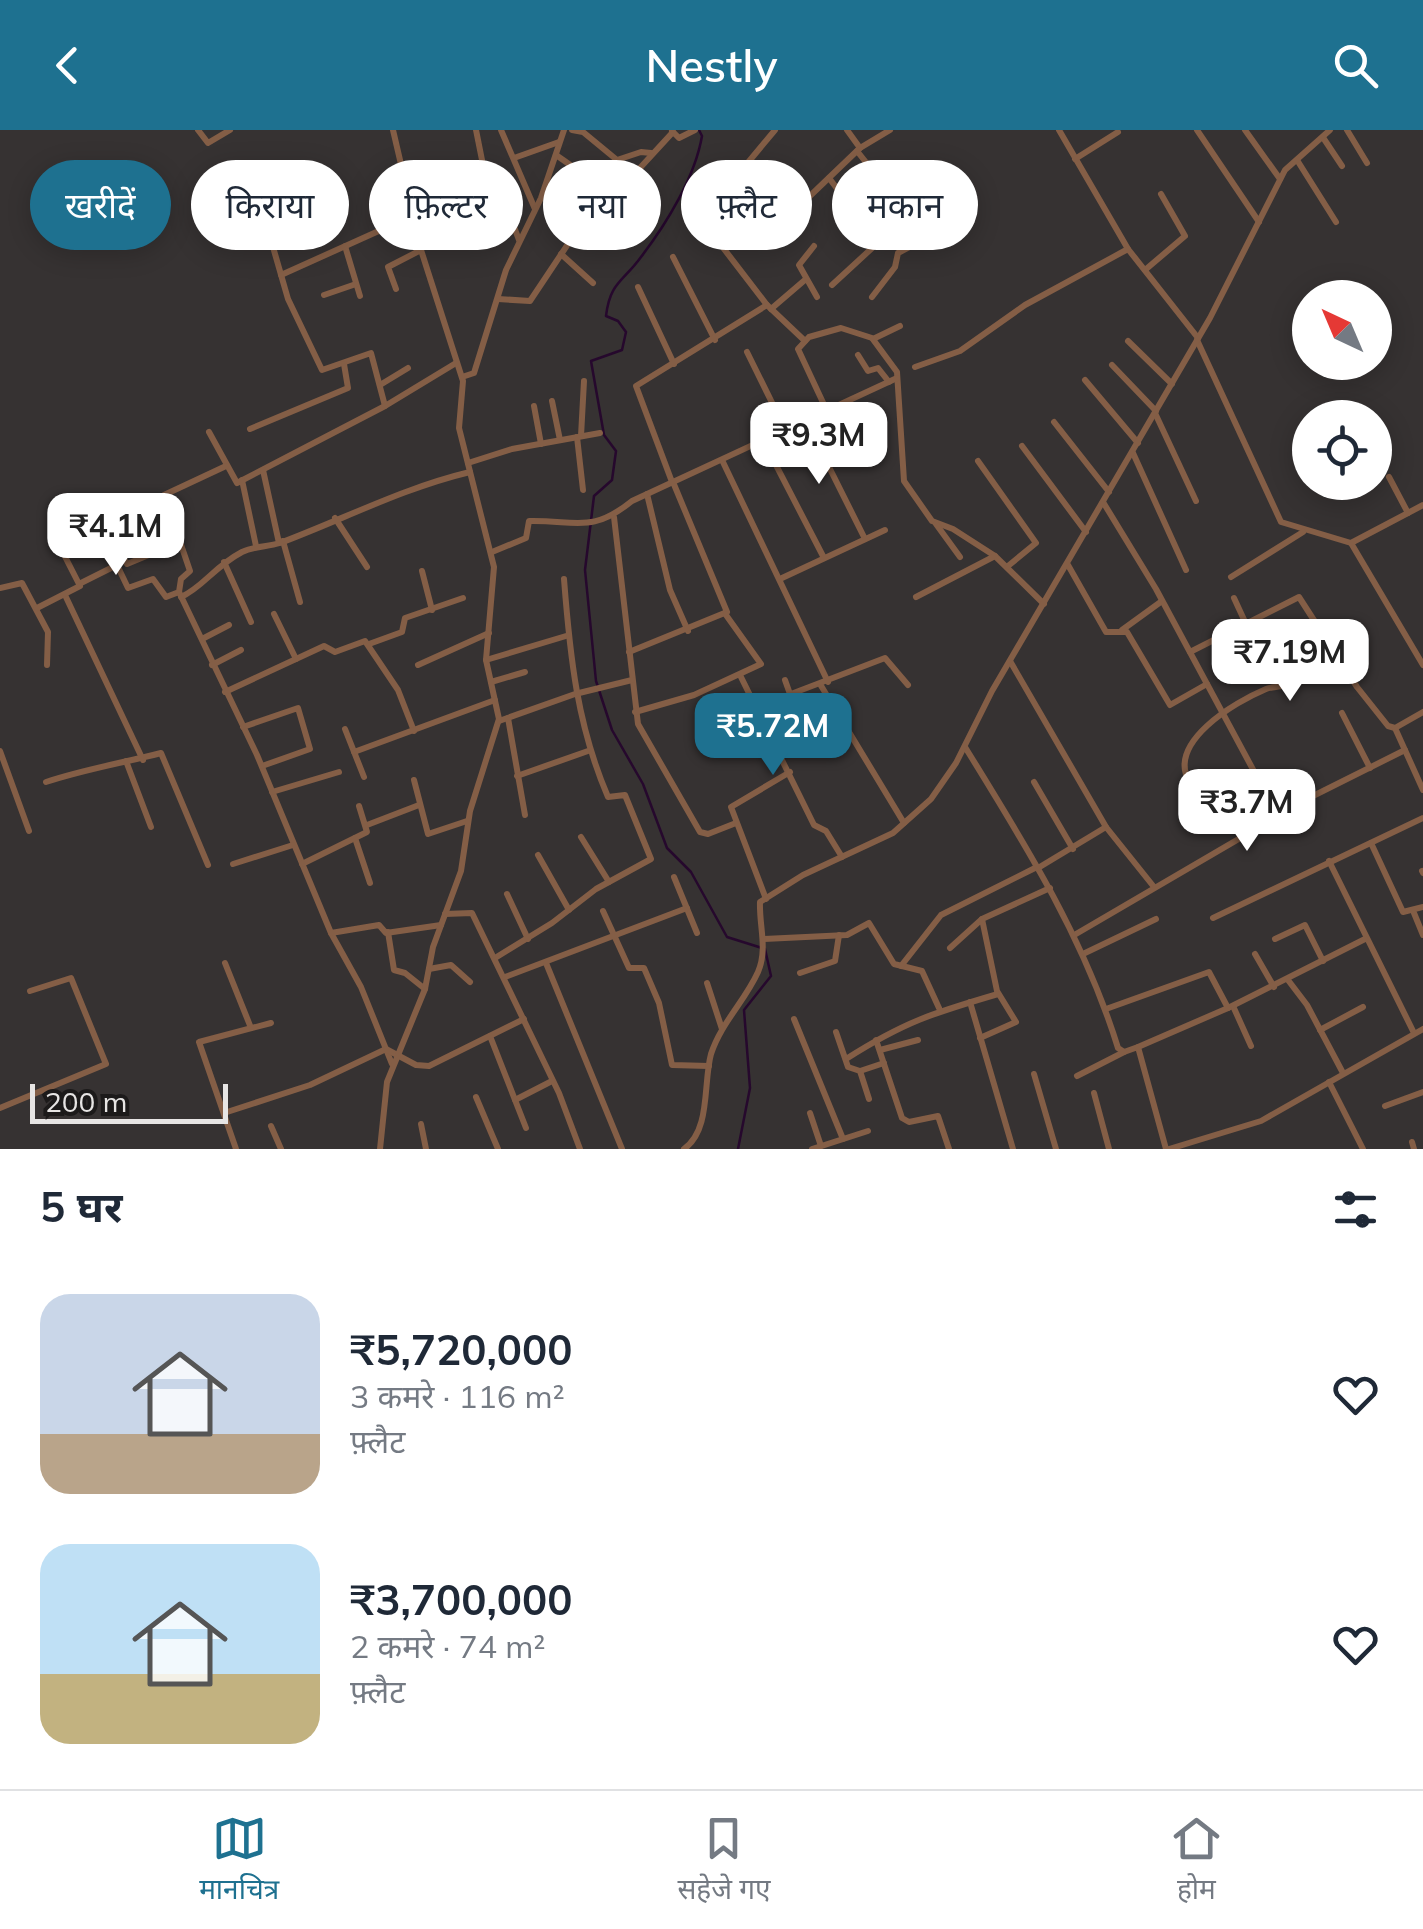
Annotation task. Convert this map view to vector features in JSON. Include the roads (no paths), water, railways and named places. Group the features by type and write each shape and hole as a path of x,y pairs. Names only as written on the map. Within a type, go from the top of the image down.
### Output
{"street":[{"path":"198,130 206,142 230,130"},
{"path":"393,130 400,160"},
{"path":"476,130 482,160"},
{"path":"501,130 535,209"},
{"path":"523,235 564,130"},
{"path":"572,130 583,132 617,160 641,152 653,154"},
{"path":"498,298 527,303 582,222 597,226 672,131 679,138 694,130"},
{"path":"775,130 701,216 769,307 805,341"},
{"path":"846,130 867,160"},
{"path":"812,194 859,149 890,130"},
{"path":"1059,130 1128,249 1198,339 1284,525 1350,543 1423,505"},
{"path":"1197,130 1259,222"},
{"path":"1244,130 1280,179"},
{"path":"684,1149 694,1142 722,1029 758,972 764,941 760,902 904,824 931,800 1198,339 1280,179 1330,130"},
{"path":"1348,130 1367,163"},
{"path":"1076,159 1118,132"},
{"path":"1324,139 1342,166"},
{"path":"514,158 560,141"},
{"path":"556,155 563,160"},
{"path":"1297,160 1336,222"},
{"path":"829,178 832,182"},
{"path":"1145,270 1185,236 1161,194"},
{"path":"814,246 799,265 817,297"},
{"path":"914,367 960,351 1024,306 1128,249"},
{"path":"274,250 322,370 370,353 385,406"},
{"path":"281,275 335,250"},
{"path":"345,250 360,296"},
{"path":"380,1149 392,1066 425,990 441,925 461,871 468,821 498,722 486,660 495,590 492,552 458,420 462,377 422,250 388,267 396,289"},
{"path":"462,377 474,373 517,250"},
{"path":"832,285 869,250"},
{"path":"872,297 904,250"},
{"path":"561,254 593,283"},
{"path":"673,257 715,340"},
{"path":"635,712 694,695 762,661 726,615 727,609 636,388 769,307 806,279"},
{"path":"324,295 356,284"},
{"path":"638,288 674,364"},
{"path":"873,339 900,326"},
{"path":"826,409 797,352 805,341 846,328 873,339 898,378 901,473 960,557"},
{"path":"1128,341 1172,384"},
{"path":"747,352 785,429"},
{"path":"858,355 868,371 879,369 889,382"},
{"path":"209,432 234,483 385,406 456,363"},
{"path":"250,429 348,388 344,364"},
{"path":"1112,365 1156,412 1196,501"},
{"path":"380,385 408,368"},
{"path":"492,552 526,538 530,521 590,523 614,517 647,494 898,378"},
{"path":"1085,380 1138,443"},
{"path":"583,490 579,436 584,381"},
{"path":"552,401 560,440"},
{"path":"534,406 541,444"},
{"path":"805,419 866,539"},
{"path":"1054,422 1109,493"},
{"path":"92,504 121,564 128,588 152,579 166,596 180,595 195,591 206,574 256,546 281,542 469,467 541,444 600,432"},
{"path":"763,440 824,558"},
{"path":"1022,446 1086,532"},
{"path":"1132,452 1186,570"},
{"path":"722,460 782,578 824,683 904,824"},
{"path":"978,461 1036,543 1008,566"},
{"path":"226,466 164,495 190,572 181,579 180,595 204,638 212,665 262,766 331,934 361,987 392,1066"},
{"path":"263,470 300,602"},
{"path":"242,480 256,546"},
{"path":"1392,483 1408,512"},
{"path":"647,494 670,590 688,631"},
{"path":"1103,502 1278,816"},
{"path":"614,517 635,712 642,736 700,832 708,834 736,823"},
{"path":"335,518 367,567"},
{"path":"936,524 953,529 995,556 1044,604"},
{"path":"782,578 885,530"},
{"path":"1231,578 1304,531"},
{"path":"55,536 80,584"},
{"path":"36,608 121,564 130,564 180,542"},
{"path":"1350,543 1423,666"},
{"path":"916,597 995,556"},
{"path":"224,562 251,622"},
{"path":"1068,564 1106,632 1121,631 1162,602"},
{"path":"422,571 432,610"},
{"path":"495,958 651,856 624,795 608,797 588,751 566,636 564,579"},
{"path":"0,588 21,582 48,632 47,665"},
{"path":"65,595 143,760"},
{"path":"1190,652 1300,596 1367,700 1395,728 1423,790"},
{"path":"368,644 402,632 405,618 462,598"},
{"path":"1234,598 1246,624"},
{"path":"274,614 296,659"},
{"path":"629,652 726,615"},
{"path":"204,638 230,624"},
{"path":"1121,631 1129,636 1170,706 1207,684"},
{"path":"418,665 489,632"},
{"path":"486,660 566,636"},
{"path":"225,692 324,646 333,652 362,641 368,644 398,690 414,731"},
{"path":"1297,658 1327,641"},
{"path":"212,665 241,650"},
{"path":"1190,783 1184,773 1184,760 1194,742 1222,712 1269,687 1286,686 1337,656"},
{"path":"791,694 888,658 908,685"},
{"path":"1010,661 1106,827 1154,887"},
{"path":"490,682 526,672"},
{"path":"740,675 814,825 826,830 842,857"},
{"path":"498,722 576,694 632,680"},
{"path":"774,740 801,725 785,680"},
{"path":"354,752 495,700"},
{"path":"243,727 298,708 310,749 262,766"},
{"path":"1342,712 1370,768"},
{"path":"1395,728 1423,712"},
{"path":"508,718 525,816"},
{"path":"345,730 364,777"},
{"path":"964,747 1076,934 1118,1048 1124,1052"},
{"path":"1076,934 1278,816 1405,750"},
{"path":"0,751 30,830"},
{"path":"517,776 588,751"},
{"path":"46,782 159,753 165,756 208,865"},
{"path":"126,761 151,828"},
{"path":"272,792 339,772"},
{"path":"766,898 736,823 733,804 790,772"},
{"path":"414,780 428,834 468,821"},
{"path":"1034,782 1073,849"},
{"path":"367,825 420,805"},
{"path":"302,864 367,832 359,806"},
{"path":"1213,918 1423,818"},
{"path":"900,966 940,915 1073,849 1106,827"},
{"path":"581,837 609,882"},
{"path":"355,838 370,883"},
{"path":"1371,843 1403,912 1423,907"},
{"path":"232,864 294,845"},
{"path":"538,855 568,910"},
{"path":"1329,861 1414,1033"},
{"path":"674,876 697,933"},
{"path":"950,948 982,919 1050,888"},
{"path":"507,894 528,939"},
{"path":"505,977 687,908"},
{"path":"446,914 470,911 505,977 580,1149"},
{"path":"604,911 628,968 643,967 651,984 672,1065 710,1066"},
{"path":"1414,912 1423,935"},
{"path":"980,1038 1016,1024 998,994 982,919"},
{"path":"1084,953 1156,919"},
{"path":"764,941 840,936 869,923 894,964 922,970 939,1008"},
{"path":"331,934 379,925 388,932 394,970 405,972 425,990"},
{"path":"388,932 441,925"},
{"path":"1275,940 1305,925 1324,962"},
{"path":"800,974 835,960 840,936"},
{"path":"1076,1076 1274,988 1366,939"},
{"path":"1255,954 1274,988"},
{"path":"225,963 251,1028"},
{"path":"546,963 622,1149"},
{"path":"429,969 451,965 470,982"},
{"path":"1106,1010 1206,971 1214,978 1251,1046"},
{"path":"0,1108 106,1064 71,978 30,991"},
{"path":"1288,980 1342,1073"},
{"path":"708,983 722,1029"},
{"path":"846,1059 939,1008 998,994"},
{"path":"970,1002 1012,1149"},
{"path":"1320,1030 1363,1007"},
{"path":"386,1048 429,1066 524,1019"},
{"path":"794,1019 843,1139"},
{"path":"236,1149 199,1042 271,1023"},
{"path":"1138,1047 1167,1149 1261,1121 1423,1029"},
{"path":"836,1032 850,1069 860,1072 884,1063"},
{"path":"490,1036 526,1128"},
{"path":"876,1040 904,1122 938,1116 949,1149"},
{"path":"880,1050 918,1040"},
{"path":"224,1113 310,1086 386,1048"},
{"path":"860,1072 869,1099"},
{"path":"1034,1074 1056,1149"},
{"path":"516,1100 552,1081"},
{"path":"1329,1082 1363,1149"},
{"path":"1385,1106 1423,1092"},
{"path":"1094,1093 1109,1149"},
{"path":"476,1097 498,1149"},
{"path":"810,1113 816,1148 868,1131"},
{"path":"421,1124 426,1149"},
{"path":"271,1126 282,1149"},
{"path":"697,1130 700,1149"}],"waterway":[{"path":"699,130 702,136 698,152 679,199 611,296 606,316 618,321 626,332 622,350 591,361 604,435 616,451 612,480 594,496 585,570 596,681 612,730 643,784 667,848 691,872 727,937 765,949 771,976 744,1010 750,1088 738,1149"}]}
